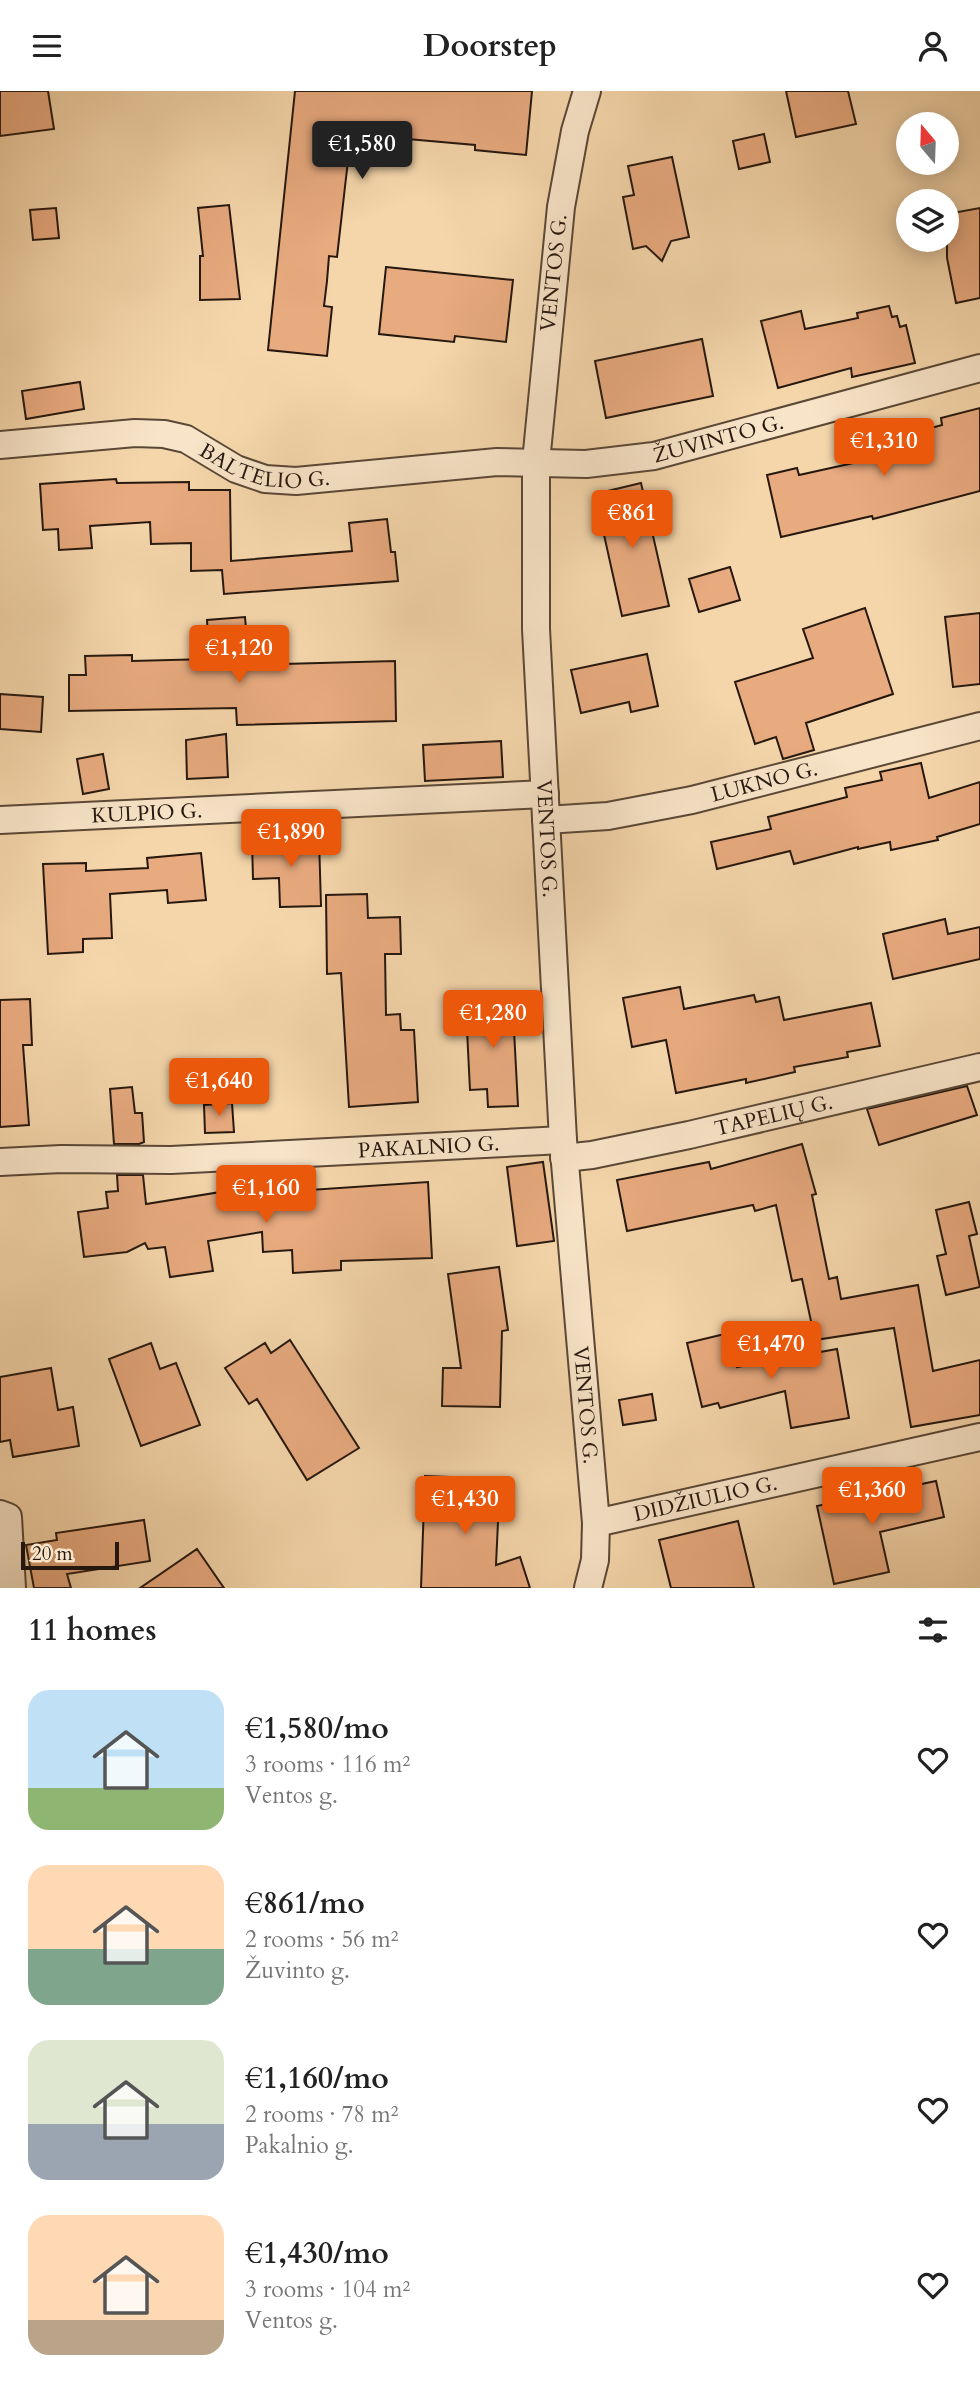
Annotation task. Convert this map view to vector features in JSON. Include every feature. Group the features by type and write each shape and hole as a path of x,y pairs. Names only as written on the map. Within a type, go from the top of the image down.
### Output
{"street":[{"name":"VENTOS G.","path":"587,91 575,131 561,208 536,462 536,629 563,1149 596,1523 595,1560 589,1588"},
{"name":"ŽUVINTO G.","path":"536,462 586,464 654,456 980,368"},
{"name":"BALTELIO G.","path":"0,445 135,433 164,434 186,439 236,469 265,479 296,481 497,462 536,462"},
{"name":"LUKNO G.","path":"545,807 608,816 692,800 980,726"},
{"name":"KULPIO G.","path":"0,820 545,807"},
{"name":"TAPELIŲ G.","path":"563,1149 592,1155 690,1135 980,1067"},
{"name":"PAKALNIO G.","path":"0,1162 563,1149"},
{"name":"DIDŽIULIO G.","path":"596,1523 980,1437"},
{"path":"0,1514 8,1517 12,1588"}],"building":[{"path":"0,91 48,91 54,129 0,136"},
{"path":"295,91 532,91 526,155 475,150 475,145 351,134 337,257 329,256 324,306 332,307 327,356 268,350"},
{"path":"786,91 848,91 856,124 796,137"},
{"path":"764,134 770,162 739,169 733,141"},
{"path":"672,157 689,237 671,241 662,261 646,246 633,249 623,197 634,195 628,166"},
{"path":"229,205 240,299 200,300 200,256 203,256 198,208"},
{"path":"56,208 59,238 33,240 30,210"},
{"path":"980,208 980,298 956,303 947,252 959,252 959,212"},
{"path":"386,267 513,280 506,342 455,336 454,342 379,334"},
{"path":"889,306 892,317 897,316 900,327 906,325 915,363 852,377 851,368 778,388 761,321 801,311 805,329 858,318 857,313"},
{"path":"702,339 713,396 606,418 595,361"},
{"path":"80,382 84,409 26,419 22,391"},
{"path":"980,408 980,491 873,519 872,516 781,537 767,475 797,468 799,475 858,462 854,449 942,425 941,418"},
{"path":"116,479 117,483 189,482 189,490 230,490 231,561 352,551 349,523 387,519 391,552 395,552 398,581 224,594 222,570 191,571 191,543 151,544 150,522 90,526 92,548 59,550 58,529 43,530 40,484"},
{"path":"641,483 669,606 622,616 595,494"},
{"path":"730,567 740,600 699,612 689,579"},
{"path":"865,608 893,694 806,723 814,750 783,759 776,737 755,744 735,682 813,658 803,629"},
{"path":"980,613 980,684 953,687 945,617"},
{"path":"245,617 249,665 395,661 396,721 237,725 236,708 69,711 69,675 86,675 85,656 132,655 132,661 209,659 207,620"},
{"path":"647,654 658,706 631,712 629,702 581,713 571,670"},
{"path":"0,694 43,697 41,732 0,729"},
{"path":"226,734 228,777 187,779 186,740"},
{"path":"501,741 503,777 425,781 423,745"},
{"path":"103,754 109,789 83,794 77,759"},
{"path":"921,763 929,798 980,782 980,824 937,837 938,840 891,850 890,842 858,847 794,864 790,851 717,869 711,842 771,829 768,817 847,797 845,788 882,780 880,772"},
{"path":"319,839 321,906 280,907 279,878 253,879 252,841"},
{"path":"201,853 206,900 168,903 167,890 110,894 112,938 83,939 83,952 48,954 43,864 86,863 86,871 148,868 147,858"},
{"path":"367,894 368,918 400,917 401,954 385,954 386,1015 400,1014 401,1030 414,1030 418,1102 349,1107 341,973 327,974 326,895"},
{"path":"945,919 948,934 980,927 980,959 893,979 883,934"},
{"path":"680,987 684,1009 754,995 756,1002 779,997 784,1020 871,1003 880,1046 847,1052 848,1057 794,1067 795,1072 746,1083 746,1079 676,1093 666,1040 632,1047 623,998"},
{"path":"512,992 518,1106 488,1107 487,1089 470,1090 466,1010 485,1010 484,993"},
{"path":"30,999 32,1045 23,1045 29,1125 0,1127 0,1000"},
{"path":"967,1086 977,1115 879,1145 867,1109"},
{"path":"132,1087 135,1113 142,1113 144,1142 114,1144 110,1089"},
{"path":"232,1103 234,1132 205,1133 204,1105"},
{"path":"802,1144 816,1194 812,1195 829,1279 837,1277 841,1299 918,1285 933,1371 980,1360 980,1415 911,1427 894,1328 815,1340 802,1279 792,1281 776,1205 755,1211 753,1205 627,1231 617,1180 709,1162 711,1169"},
{"path":"543,1162 554,1241 517,1246 507,1167"},
{"path":"117,1175 143,1175 146,1204 233,1190 234,1195 428,1182 432,1258 341,1261 341,1270 293,1273 292,1250 263,1252 262,1232 208,1241 213,1271 170,1277 165,1247 148,1249 145,1243 127,1252 84,1257 78,1212 108,1208 106,1192 118,1191"},
{"path":"969,1202 977,1234 969,1236 980,1287 946,1295 937,1256 946,1254 936,1210"},
{"path":"499,1267 508,1330 502,1331 500,1407 442,1406 443,1368 461,1368 448,1274"},
{"path":"729,1333 737,1367 837,1349 849,1418 791,1428 785,1391 720,1408 718,1403 702,1407 687,1343"},
{"path":"290,1340 359,1448 307,1480 257,1399 249,1404 225,1368 265,1343 271,1353"},
{"path":"151,1343 160,1369 176,1363 200,1425 141,1446 109,1359"},
{"path":"51,1368 58,1410 73,1407 79,1446 13,1457 10,1440 0,1442 0,1377"},
{"path":"652,1394 656,1420 623,1425 619,1400"},
{"path":"425,1476 500,1479 496,1565 520,1557 530,1588 421,1588"},
{"path":"936,1481 944,1517 880,1532 889,1572 834,1584 817,1506"},
{"path":"144,1520 150,1561 67,1574 71,1588 34,1588 26,1545 57,1540 56,1533"},
{"path":"738,1521 754,1588 671,1588 659,1540"},
{"path":"197,1549 224,1588 140,1588"}]}
